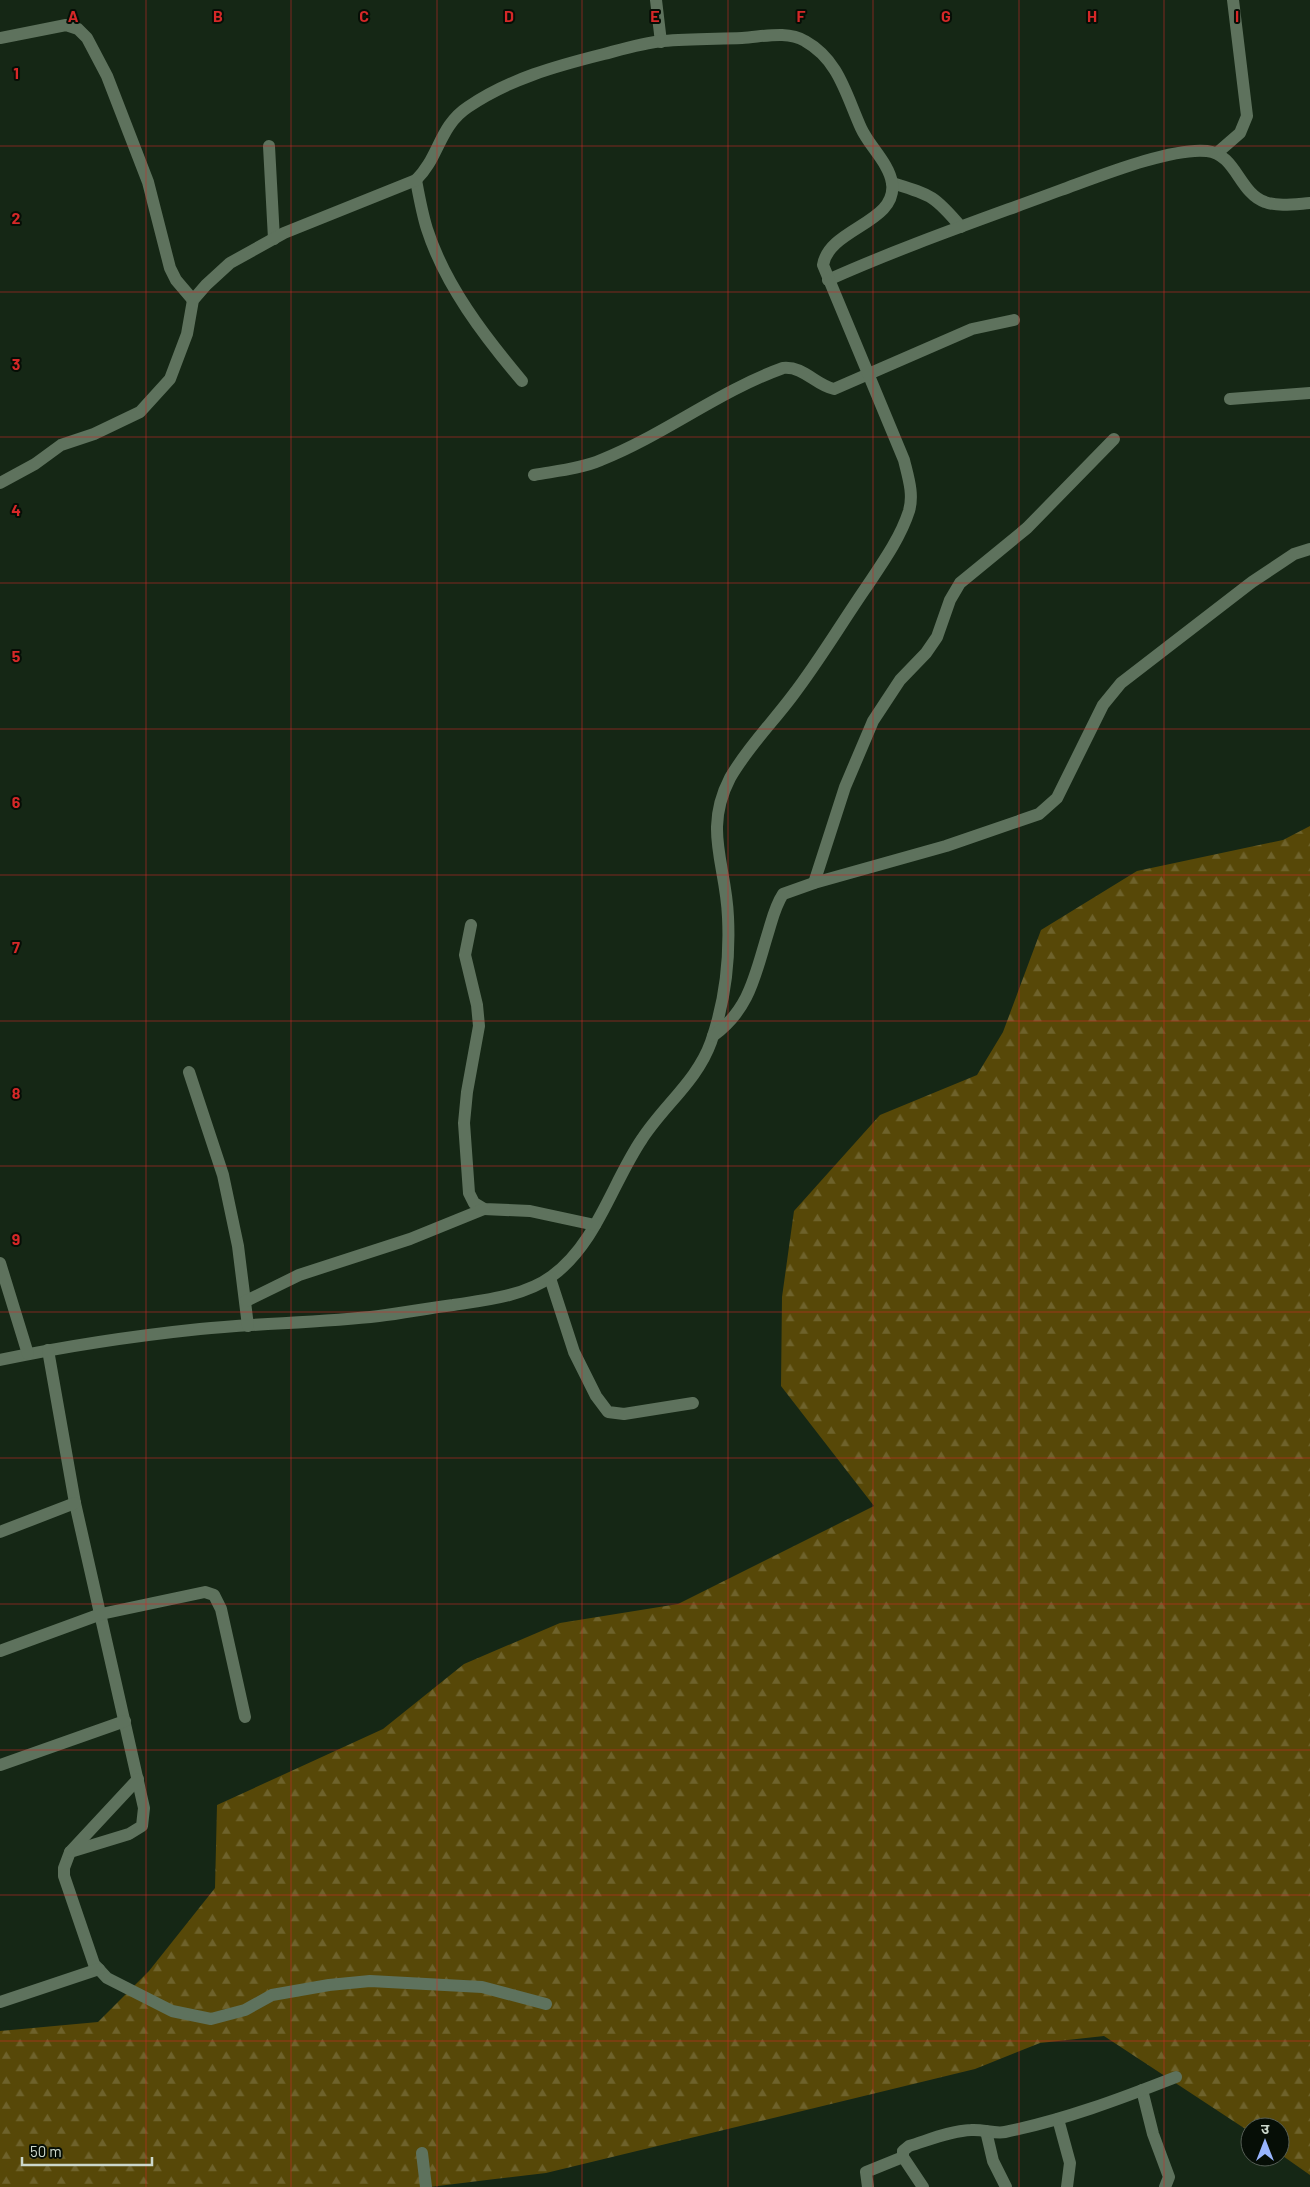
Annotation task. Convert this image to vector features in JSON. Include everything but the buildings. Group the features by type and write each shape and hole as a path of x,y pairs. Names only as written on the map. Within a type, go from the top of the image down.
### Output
{"street":[{"path":"656,0 661,42"},
{"path":"1217,154 1240,133 1247,116 1233,0"},
{"path":"0,38 66,25 78,29 87,38 107,76 148,182 170,268 176,280 193,300"},
{"path":"0,483 35,464 61,446 94,434 140,412 170,378 187,334 193,300 230,263 274,239 323,216 377,197 416,180 424,172 443,132 452,120 479,99 550,68 661,42 773,35 803,40 824,54 837,73 860,127 887,169 892,183 892,197 888,205 843,238 828,252 823,265 904,460 910,483 909,511 897,538 877,570 797,690 732,776 722,796 716,822 716,837 726,889 728,930 726,977 722,1004 713,1036 707,1054 695,1074 656,1120 628,1159 595,1225 575,1255 550,1278 533,1287 504,1296 378,1316 201,1329 48,1350 0,1360"},
{"path":"269,146 274,239"},
{"path":"828,280 961,227 1116,170 1197,150 1217,154 1228,162 1254,197 1274,204 1310,204"},
{"path":"416,180 427,229 443,267 486,338 522,380"},
{"path":"892,183 930,195 941,203 961,227"},
{"path":"534,475 582,466 601,460 694,410 783,368 799,370 825,386 834,389 972,330 1014,320"},
{"path":"1230,399 1310,393"},
{"path":"814,883 845,787 873,721 900,680 926,653 937,637 950,600 960,583 1027,528 1114,438"},
{"path":"713,1036 726,1026 741,1009 753,981 779,900 789,891 946,846 1039,814 1057,798 1103,704 1121,683 1252,582 1294,554 1310,550"},
{"path":"471,925 464,955 477,1005 479,1026 467,1092 464,1123 469,1193 474,1203 484,1208 539,1212 595,1225"},
{"path":"189,1072 223,1175 238,1246 248,1326"},
{"path":"246,1301 299,1275 410,1238 484,1208"},
{"path":"0,1263 28,1354"},
{"path":"550,1278 574,1352 596,1396 608,1412 624,1414 693,1403"},
{"path":"48,1350 75,1503 144,1808 142,1826 129,1834 70,1852"},
{"path":"0,1532 75,1503"},
{"path":"0,1651 101,1614 205,1592 214,1595 221,1609 245,1716"},
{"path":"0,1765 125,1721"},
{"path":"138,1779 70,1852 64,1868 64,1876 83,1936 94,1964 107,1978 172,2011 211,2019 245,2010 272,1995 329,1985 370,1981 482,1987 546,2004"},
{"path":"0,2002 99,1969"},
{"path":"923,2187 903,2157 903,2151 909,2146 959,2131 1003,2132 1058,2119 1104,2105 1176,2077"},
{"path":"1142,2090 1153,2134 1169,2177 1165,2187"},
{"path":"1058,2119 1070,2163 1067,2187"},
{"path":"986,2131 993,2161 1006,2187"},
{"path":"422,2153 426,2187"},
{"path":"868,2187 866,2172 903,2157"}],"green space":[{"path":"1310,826 1310,2175 1290,2161 1290,2117 1240,2117 1240,2125 1104,2036 1040,2043 975,2069 546,2173 430,2187 0,2187 0,2031 98,2022 149,1971 215,1888 217,1805 383,1729 464,1664 560,1623 678,1604 874,1506 781,1386 782,1297 794,1211 880,1115 977,1075 1003,1032 1041,930 1137,871 1283,840"}]}
